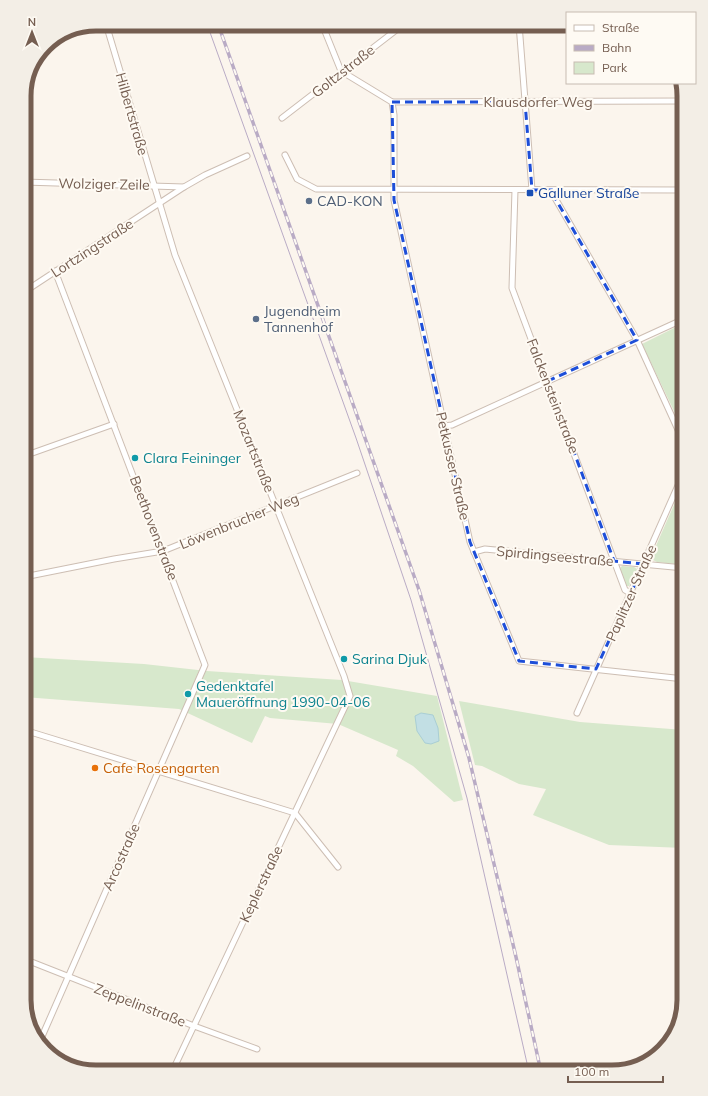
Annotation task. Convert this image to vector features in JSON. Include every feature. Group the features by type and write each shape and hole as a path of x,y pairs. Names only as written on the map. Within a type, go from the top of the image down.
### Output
{"street":[{"name":"Hilbertstraße","path":"108,31 159,204"},
{"path":"325,31 342,71 392,102"},
{"name":"Goltzstraße","path":"282,118 395,31"},
{"path":"520,31 532,190"},
{"name":"Klausdorfer Weg","path":"392,102 677,101"},
{"name":"Petkusser Straße","path":"392,102 394,120 393,189 470,542 519,661 596,669"},
{"path":"285,155 297,179 311,188 677,190"},
{"name":"Wolziger Zeile","path":"159,204 205,175 247,156"},
{"name":"Wolziger Zeile","path":"31,182 184,187"},
{"name":"Falckensteinstraße","path":"515,190 512,288 625,590 630,593"},
{"path":"555,190 555,198 637,340 677,427"},
{"name":"Lortzingstraße","path":"31,287 159,204"},
{"name":"Mozartstraße","path":"159,204 175,255 344,676 350,696"},
{"name":"Beethovenstraße","path":"55,272 205,662 203,672"},
{"path":"444,426 452,425 677,322"},
{"path":"31,454 114,424"},
{"name":"Löwenbrucher Weg","path":"31,576 163,551 357,473"},
{"name":"Paplitzer Straße","path":"577,713 677,488"},
{"name":"Spirdingseestraße","path":"474,552 485,549 677,567"},
{"path":"596,669 677,678"},
{"name":"Arcostraße","path":"42,1036 67,976 203,672"},
{"name":"Keplerstraße","path":"175,1065 350,696"},
{"path":"31,732 295,813 338,867"},
{"name":"Zeppelinstraße","path":"31,962 194,1026 257,1049"}],"highlighted area":[{"path":"392,102 525,102 532,190 555,190 555,198 637,340 548,381 614,561 644,564 596,669 519,661 470,542 394,200"}],"green space":[{"path":"677,326 677,417 642,344"},
{"path":"677,498 677,564 657,562 653,560 652,555"},
{"path":"622,566 634,567 637,569 629,586 626,586 620,568"},
{"path":"31,657 144,664 207,671 342,680 437,696 463,800 454,802 413,766 396,756 398,750 338,724 270,718 265,716 252,743 179,709 31,698"},
{"path":"459,701 580,722 677,729 677,848 609,845 533,815 546,789 519,784 482,766 475,765"}],"water":[{"path":"421,713 433,715 438,728 439,741 431,744 425,743 417,731 415,716"}],"tram line":[{"path":"210,31 356,438 411,600 467,798 527,1065"}],"railway":[{"path":"220,31 419,590 469,758 516,957 539,1065"}],"place":[{"name":"Galluner Straße","path":"530,193"},
{"name":"CAD-KON","path":"309,201"},
{"name":"Jugendheim Tannenhof","path":"256,319"},
{"name":"Clara Feininger","path":"135,458"},
{"name":"Sarina Djuk","path":"344,659"},
{"name":"Gedenktafel Maueröffnung 1990-04-06","path":"188,694"},
{"name":"Cafe Rosengarten","path":"95,768"}]}
